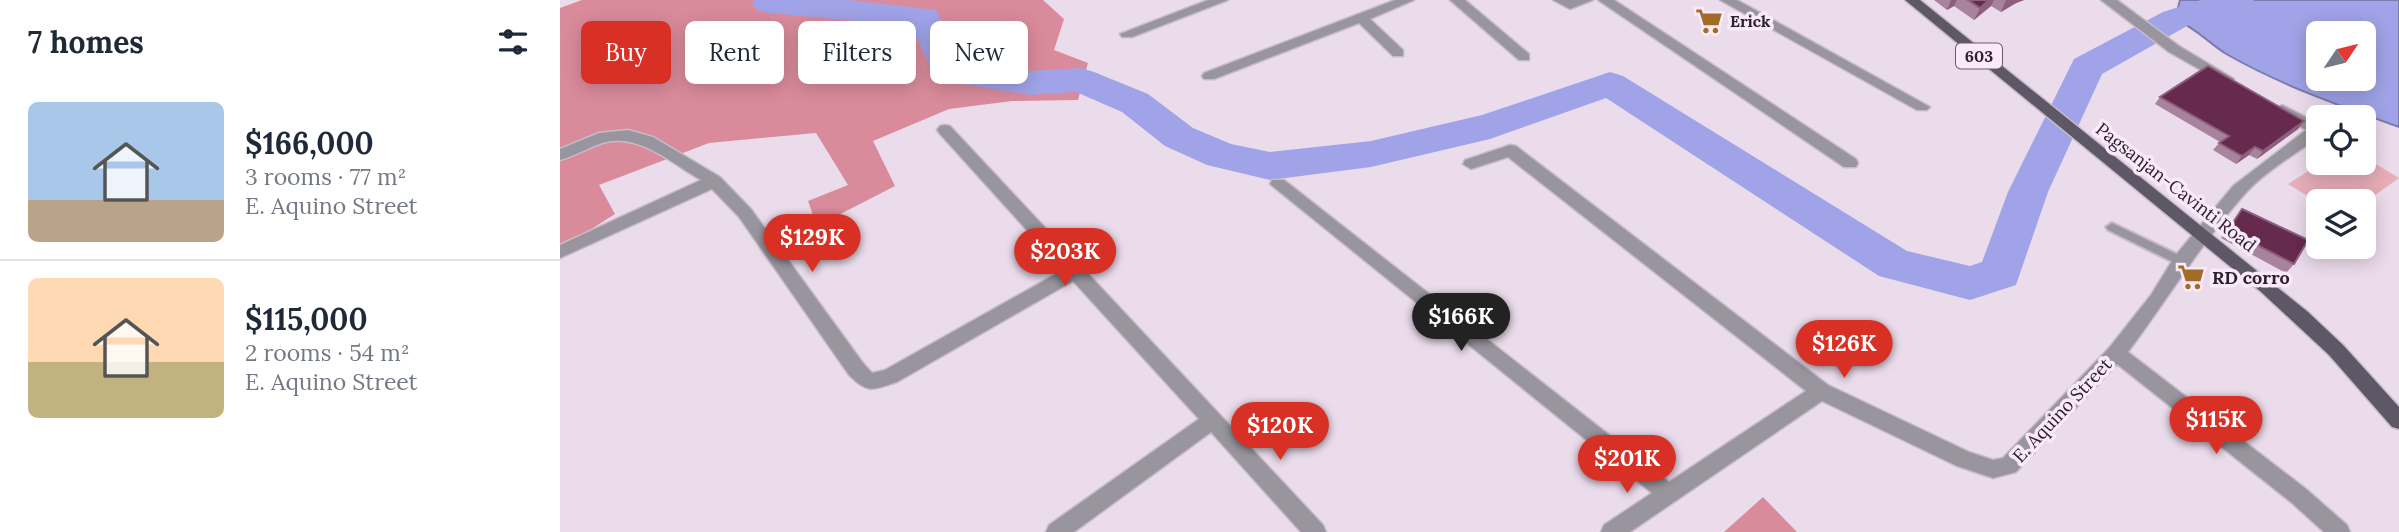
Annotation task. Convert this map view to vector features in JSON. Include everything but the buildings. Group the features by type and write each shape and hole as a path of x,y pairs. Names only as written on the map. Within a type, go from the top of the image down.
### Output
{"main road":[{"name":"Pagsanjan-Cavinti Road","path":"1912,0 2046,111 2203,234 2342,354 2399,421"}],"street":[{"path":"1127,34 1221,0"},
{"path":"1209,76 1407,0"},
{"path":"1457,0 1524,57"},
{"path":"1560,0 1570,5 1586,0"},
{"path":"1605,0 1850,163"},
{"path":"1727,0 1922,107"},
{"path":"2108,0 2174,49 2246,89"},
{"path":"1360,18 1398,53"},
{"path":"2270,103 2306,124"},
{"path":"944,130 1214,419 1315,532"},
{"path":"560,155 604,137 628,135 647,141 714,181 745,213 856,369 869,382 890,376 1076,271"},
{"name":"E. Aquino Street","path":"1471,164 1510,150 1821,391 1964,460 1993,469 2009,466 2019,457 2116,353 2157,300 2181,261 2239,190 2306,138"},
{"path":"560,252 714,181"},
{"path":"1279,184 1667,493"},
{"path":"2116,353 2299,496 2339,532"},
{"path":"1612,532 1821,391"},
{"path":"1057,532 1214,419"}],"lane":[{"path":"2112,227 2181,261"}],"shaded area":[{"path":"582,0 1043,0 1064,19 1054,50 1088,63 1078,100 1012,101 949,109 873,141 895,186 817,226 808,201 848,185 816,133 709,143 599,185 615,214 560,249 560,8"},
{"path":"2376,164 2399,178 2376,194 2376,189 2306,189 2306,195 2288,184 2306,173 2306,175 2376,175"},
{"path":"1763,497 1797,532 1724,532"}],"water":[{"path":"2180,0 2399,0 2399,127 2376,119 2376,105 2338,105 2291,86 2228,55 2175,19"}],"waterway":[{"path":"769,3 924,17 941,54 976,76 1031,83 1081,80 1135,103 1179,137 1221,155 1270,166 1371,154 1490,126 1610,84 1894,264 1970,283 2000,273 2028,192 2087,67 2175,19 2237,0"}],"place":[{"name":"Erick","path":"1709,21"},
{"name":"RD corro","path":"2191,277"}]}
